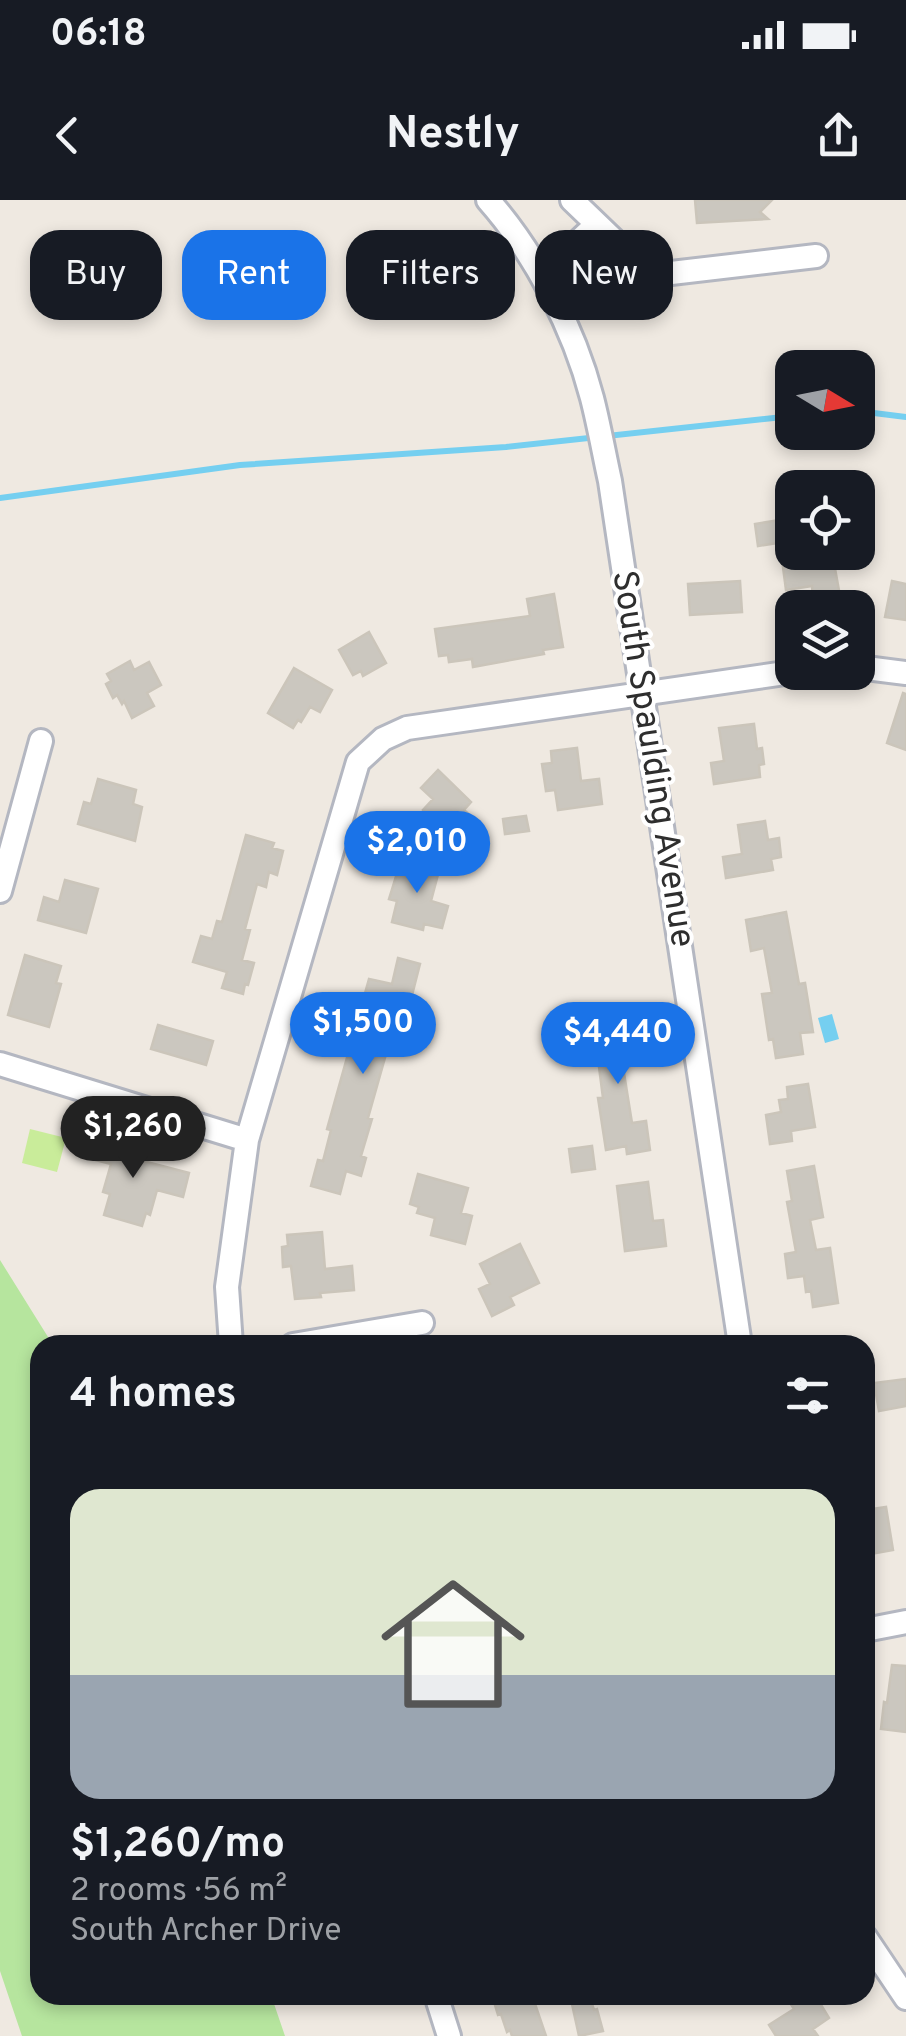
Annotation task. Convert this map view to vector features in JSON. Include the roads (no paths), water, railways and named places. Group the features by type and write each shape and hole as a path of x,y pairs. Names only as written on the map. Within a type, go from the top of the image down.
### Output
{"street":[{"name":"South Spaulding Avenue","path":"488,200 535,263"},
{"path":"572,200 654,275 816,256"},
{"path":"591,230 597,224"},
{"name":"South Spaulding Avenue","path":"562,320 592,396 610,481 738,1335"},
{"path":"875,669 906,673"},
{"path":"230,1335 228,1287 247,1140 358,762 383,739 406,728 775,674"},
{"path":"0,892 41,741"},
{"path":"0,1064 247,1140"},
{"path":"352,1335 422,1323"},
{"path":"875,1628 906,1622"},
{"path":"875,1952 906,1998"},
{"path":"439,2005 448,2036"}],"water":[{"path":"832,1014 839,1039 825,1043 818,1018"}],"waterway":[{"path":"875,413 906,417"},
{"path":"0,498 240,465 506,447 775,418"}]}
